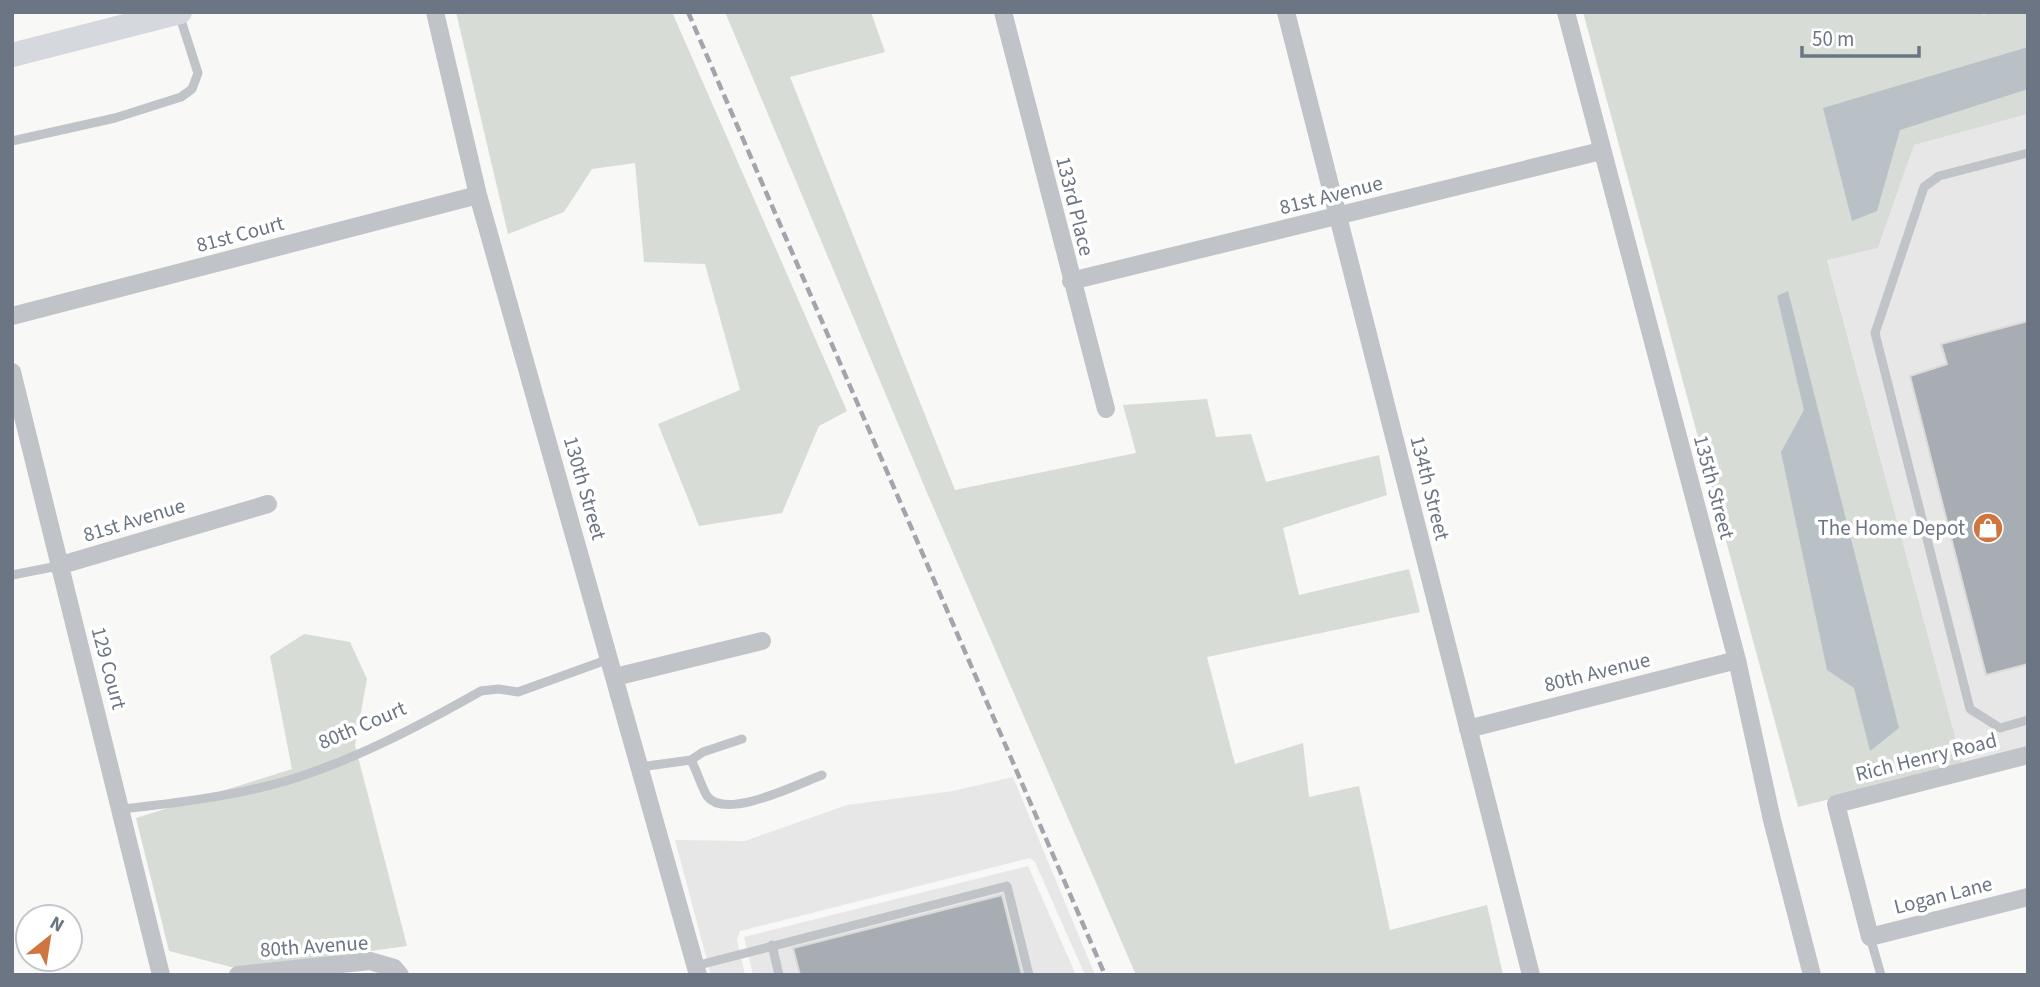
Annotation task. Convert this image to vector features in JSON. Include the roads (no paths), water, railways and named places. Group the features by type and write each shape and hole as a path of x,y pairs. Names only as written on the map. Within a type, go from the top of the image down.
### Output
{"main road":[{"path":"12,55 179,12"}],"street":[{"name":"130th Street","path":"435,12 478,195 697,971"},
{"name":"133rd Place","path":"1003,12 1070,281 1106,409"},
{"name":"134th Street","path":"1286,12 1531,975"},
{"name":"135th Street","path":"1566,12 1737,660 1772,820 1812,975"},
{"name":"81st Avenue","path":"1070,281 1601,150"},
{"name":"81st Court","path":"12,316 478,195"},
{"name":"129 Court","path":"12,372 161,975"},
{"name":"81st Avenue","path":"58,566 268,504"},
{"path":"614,677 762,641"},
{"name":"80th Avenue","path":"1468,729 1737,660"},
{"name":"Rich Henry Road","path":"1870,937 1836,804 2028,755"},
{"name":"Logan Lane","path":"1870,937 2028,897"},
{"name":"80th Avenue","path":"238,975 370,961 397,971"}],"lane":[{"path":"12,141 115,118 181,97 192,89 198,73 179,12"},
{"path":"2028,153 1939,176 1924,187 1875,333 1970,709 2000,728 2028,720"},
{"name":"81st Avenue","path":"12,575 58,566"},
{"name":"80th Court","path":"122,809 188,802 287,780 380,745 481,691 498,689 518,692 610,659"},
{"path":"640,767 691,760 703,751 742,739"},
{"path":"691,760 708,797 726,806 748,802 822,775"},
{"path":"697,971 772,945 1007,886 1030,975"},
{"path":"1870,937 1881,975"},
{"path":"772,945 779,975"}],"railway":[{"path":"688,12 1105,975"}],"place":[{"name":"The Home Depot","path":"1988,528"}]}
